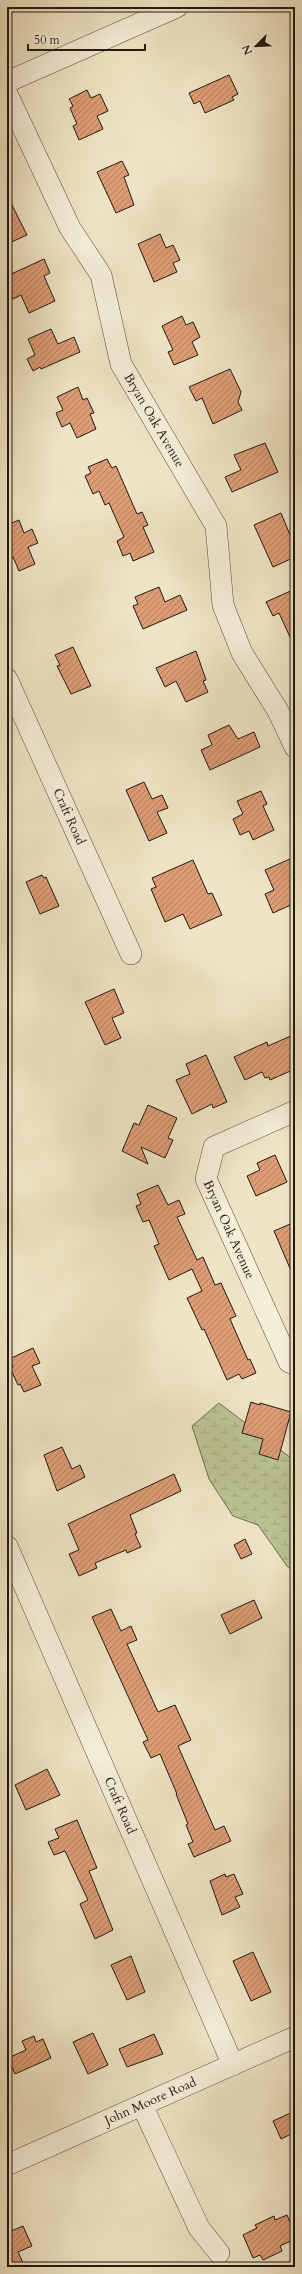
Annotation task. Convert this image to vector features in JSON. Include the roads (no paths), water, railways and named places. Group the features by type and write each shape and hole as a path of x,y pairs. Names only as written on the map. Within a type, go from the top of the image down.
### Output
{"street":[{"path":"7,82 177,7"},
{"name":"Bryan Oak Avenue","path":"7,94 70,228 101,275 121,364 216,526 223,605 242,653 278,711 295,747"},
{"name":"Craft Road","path":"7,679 131,954"},
{"name":"Bryan Oak Avenue","path":"295,1111 214,1147 206,1179 289,1362 295,1364"},
{"name":"Craft Road","path":"7,1546 233,2065"},
{"name":"John Moore Road","path":"7,2166 295,2037"},
{"path":"142,2106 199,2228 219,2253"}]}
